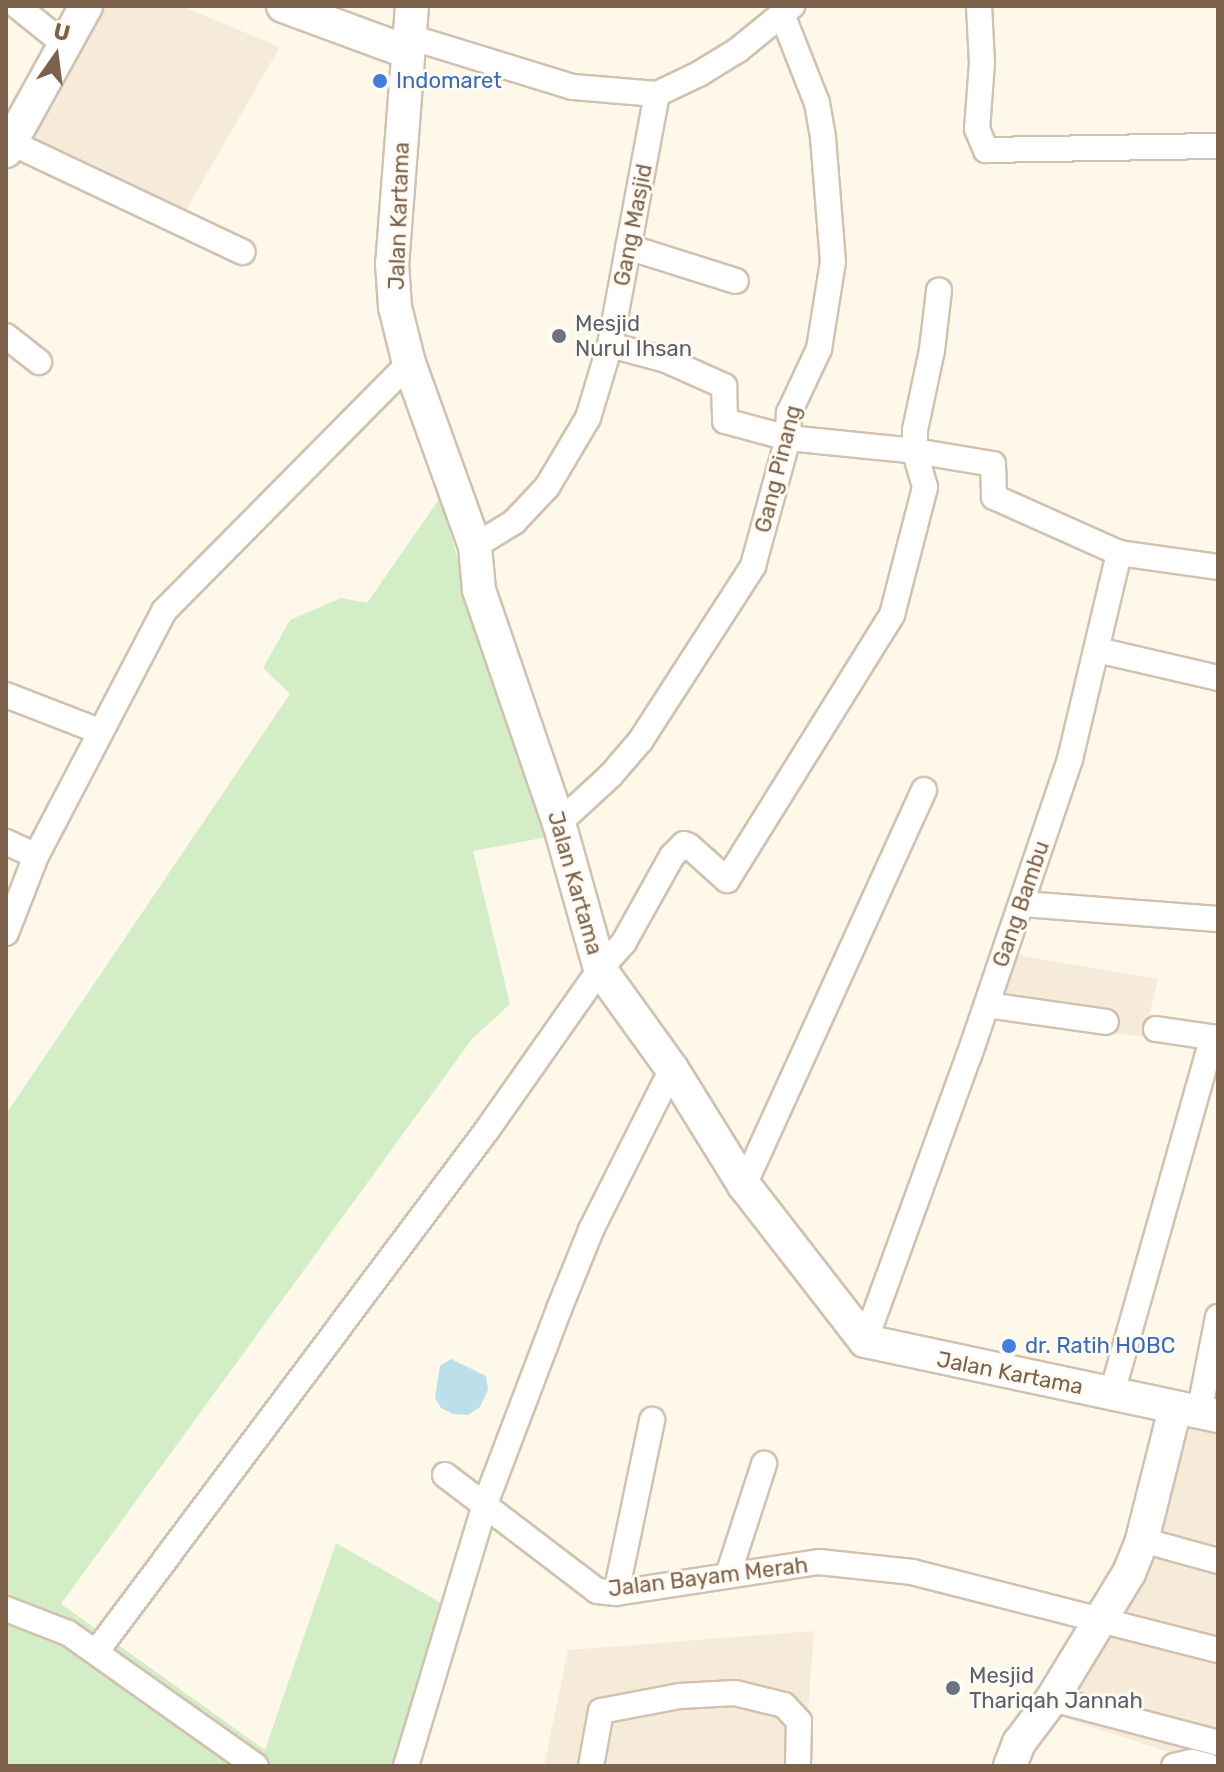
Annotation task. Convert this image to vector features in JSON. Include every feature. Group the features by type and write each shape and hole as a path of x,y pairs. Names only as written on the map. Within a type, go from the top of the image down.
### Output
{"main road":[{"path":"9,147 63,43 86,6"},
{"path":"283,6 410,32"},
{"name":"Jalan Kartama","path":"410,32 392,263 395,307 409,363 475,546 479,590 559,823 600,969 672,1069 744,1185 865,1341 1197,1413"},
{"path":"1010,1766 1019,1743 1052,1699 1129,1573 1197,1413"}],"street":[{"path":"17,6 63,43"},
{"path":"979,6 982,63 977,129 986,150 1218,146"},
{"path":"410,32 573,87 657,94 699,74 738,50 787,10"},
{"name":"Gang Pinang","path":"559,823 611,775 641,740 747,577 753,566 788,438 793,402 819,349 833,262 817,103 787,10"},
{"name":"Gang Masjid","path":"475,546 514,522 547,487 588,418 610,345 657,94"},
{"path":"9,147 243,252"},
{"path":"628,247 736,281"},
{"path":"96,1652 487,1130 600,969 624,942 672,856 684,844 727,880 892,615 925,487 915,451 939,290"},
{"path":"6,336 39,362"},
{"path":"610,345 666,360 724,386 725,421 788,438 915,451 993,464 994,497 1119,553 1218,567"},
{"path":"6,933 36,856 164,611 409,363"},
{"name":"Gang Bambu","path":"865,1341 987,1005 1070,759 1119,553"},
{"path":"1097,650 1218,678"},
{"path":"6,695 99,731"},
{"path":"744,1185 924,790"},
{"path":"6,842 36,856"},
{"path":"1022,904 1218,919"},
{"path":"987,1005 1106,1022"},
{"path":"1112,1393 1214,1044 1156,1029"},
{"path":"406,1766 485,1504 591,1230 672,1069"},
{"path":"1197,1413 1218,1317"},
{"path":"616,1593 652,1420"},
{"path":"728,1575 764,1464"},
{"name":"Jalan Bayam Merah","path":"445,1475 589,1587 616,1593 819,1562 912,1572 1218,1650"},
{"path":"1142,1540 1218,1561"},
{"path":"6,1609 57,1628 96,1652 256,1766"},
{"path":"591,1766 601,1711 680,1696 735,1693 784,1705 799,1721 798,1766"},
{"path":"1052,1699 1218,1743"},
{"path":"1174,1766 1192,1762 1209,1766"}],"shaded area":[{"path":"98,6 181,6 280,47 183,215 20,133"},
{"path":"1016,955 1158,979 1144,1037 996,1018"},
{"path":"1187,1420 1218,1427 1218,1766 1166,1766 1169,1752 1058,1716 1161,1536"},
{"path":"814,1631 804,1766 544,1766 568,1650"}],"green space":[{"path":"440,498 500,703 547,837 473,851 510,1004 472,1039 61,1604 265,1750 336,1543 450,1608 399,1766 6,1766 6,1114 290,694 263,668 290,620 341,598 367,603"}],"water":[{"path":"451,1359 486,1376 488,1390 480,1407 468,1415 453,1414 441,1408 435,1398 440,1366"}],"place":[{"name":"Indomaret","path":"380,81"},
{"name":"Mesjid Nurul Ihsan","path":"559,336"},
{"name":"dr. Ratih HOBC","path":"1009,1346"},
{"name":"Mesjid Thariqah Jannah","path":"953,1688"}]}
